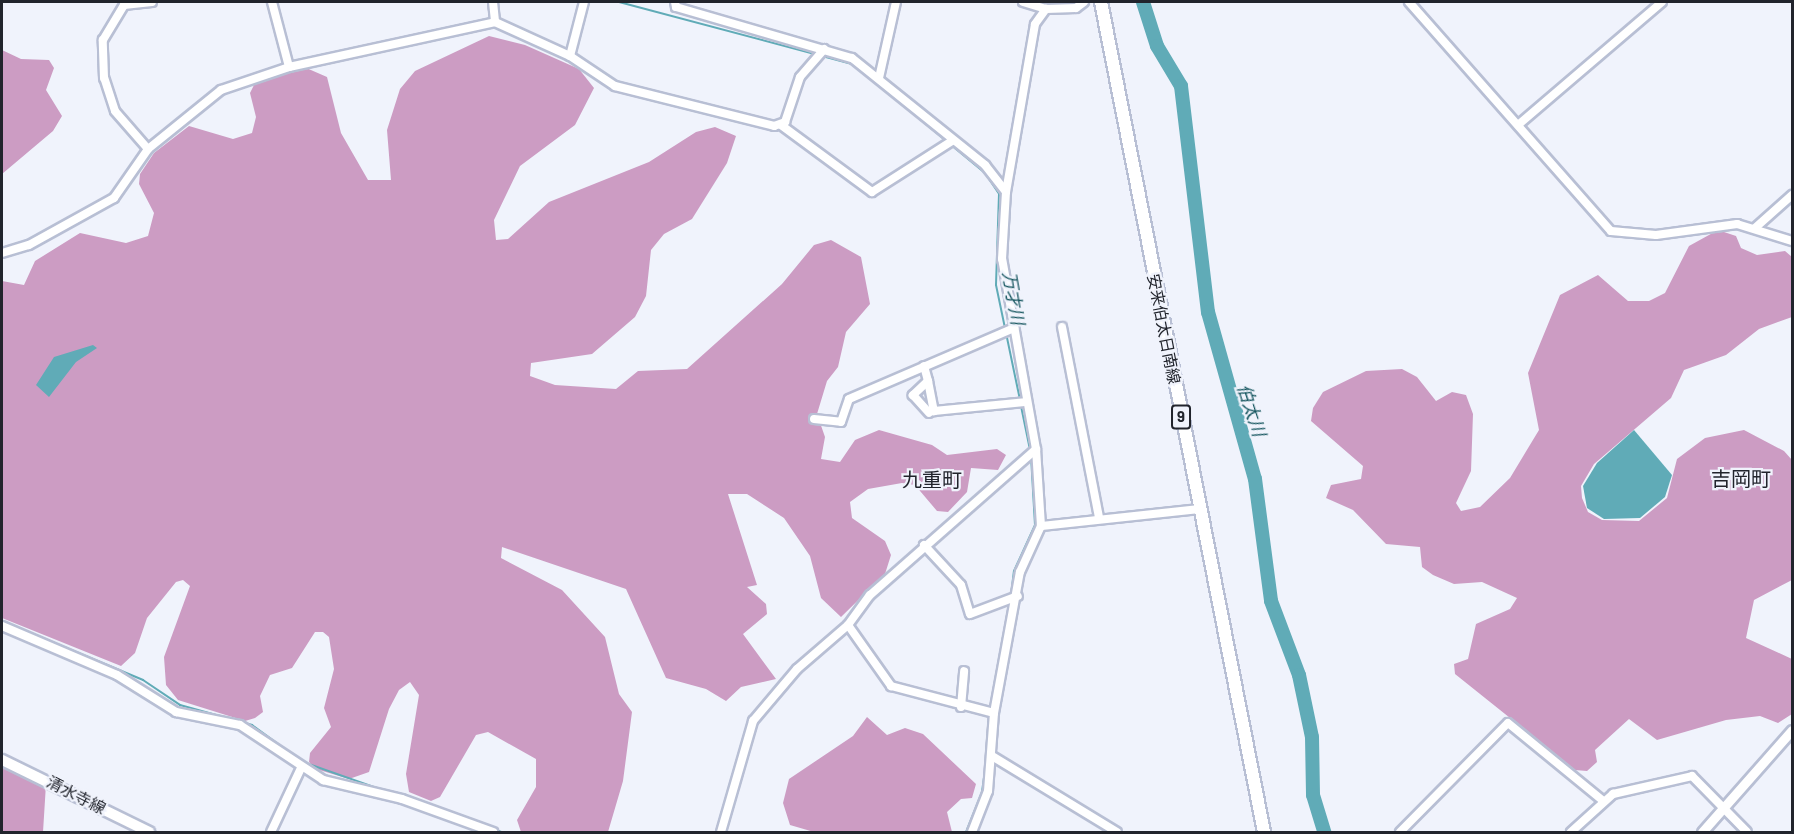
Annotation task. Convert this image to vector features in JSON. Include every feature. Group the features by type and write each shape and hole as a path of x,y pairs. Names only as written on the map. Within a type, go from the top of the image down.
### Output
{"main road":[{"name":"安来伯太日南線","path":"1101,2 1264,832"},
{"name":"清水寺線","path":"2,760 149,832"}],"street":[{"path":"148,149 115,111 104,78 103,40 124,5 152,2"},
{"path":"272,2 289,67"},
{"path":"493,2 495,22"},
{"path":"570,56 584,2"},
{"path":"675,2 676,7 821,52 852,58 879,78 950,143 985,165 1006,192"},
{"path":"879,78 896,2"},
{"path":"1023,2 1046,9 1076,8 1084,2"},
{"path":"1409,2 1611,231 1656,235 1722,224 1755,228 1792,240"},
{"path":"1518,125 1662,2"},
{"path":"972,832 988,791 994,713 1013,597 1020,572 1041,526 1032,450 1021,402 1010,330 1002,259 1006,192 1035,24 1046,9"},
{"path":"2,253 29,245 114,198 148,149 221,90 289,67 495,22 570,56 615,86 781,125 872,192 950,143"},
{"path":"781,125 800,77 821,52"},
{"path":"1755,228 1792,195"},
{"path":"1062,327 1099,518"},
{"path":"814,419 842,422 849,399 1010,330"},
{"path":"924,366 934,411 1021,402"},
{"path":"928,381 913,395 929,413"},
{"path":"721,832 753,721 797,669 848,625 870,595 1032,450"},
{"path":"1041,526 1200,509"},
{"path":"924,545 961,585 970,614 1013,597"},
{"path":"848,625 891,686 961,707 994,713"},
{"path":"2,626 117,675 176,712 240,726 301,768 493,832"},
{"path":"961,707 964,671"},
{"path":"1400,832 1508,723 1602,800"},
{"path":"1702,832 1792,730"},
{"path":"992,756 1117,832"},
{"path":"271,832 301,768"},
{"path":"1571,832 1602,800 1692,776 1747,832"}],"shaded area":[{"path":"489,36 525,45 579,69 594,88 575,125 520,166 494,220 496,240 508,239 549,202 649,162 696,132 715,127 736,136 727,163 692,219 664,234 651,250 646,296 635,317 592,354 531,363 530,376 555,385 616,389 638,371 687,369 782,284 814,245 831,240 861,257 870,304 846,332 838,367 827,381 817,414 825,437 821,459 840,462 855,440 879,430 932,445 947,455 997,449 1006,455 998,470 971,468 967,492 948,512 937,511 915,485 902,483 868,489 850,502 852,518 885,541 891,555 885,574 841,617 821,598 810,556 784,518 747,494 728,494 757,585 747,587 766,604 767,614 743,634 776,679 741,687 726,701 706,689 666,678 626,589 502,547 501,558 562,590 605,637 619,694 632,712 623,781 608,832 521,832 517,820 536,787 536,759 488,732 476,735 440,797 431,801 409,792 406,774 419,695 410,682 399,690 389,709 369,772 349,779 316,769 309,762 310,753 331,727 324,708 334,669 329,637 323,632 315,632 292,668 270,675 260,696 263,712 255,718 245,721 178,700 166,685 164,657 190,586 183,580 176,582 147,618 135,653 121,666 2,618 2,281 24,285 35,261 80,233 126,243 148,236 154,213 139,184 140,174 154,153 189,126 233,139 252,133 256,117 250,93 256,81 304,67 327,77 341,133 368,180 391,180 387,130 400,89 415,71"},
{"path":"2,50 21,59 49,60 54,68 46,90 62,116 53,131 2,174"},
{"path":"1718,230 1736,236 1741,248 1757,255 1785,251 1792,257 1792,317 1759,329 1726,355 1684,370 1671,398 1594,464 1581,486 1582,498 1588,512 1602,520 1639,521 1667,498 1677,459 1705,438 1744,430 1784,451 1792,460 1792,580 1754,600 1746,638 1792,659 1792,714 1778,723 1760,716 1726,720 1657,740 1629,719 1595,750 1597,762 1587,771 1575,770 1455,674 1454,664 1468,659 1476,624 1510,609 1517,598 1482,582 1454,584 1433,575 1422,567 1420,547 1386,544 1353,510 1326,498 1331,485 1361,479 1363,466 1311,421 1313,408 1323,392 1366,371 1402,369 1417,377 1436,401 1452,392 1466,395 1473,414 1471,471 1456,503 1461,511 1480,507 1510,478 1539,430 1528,373 1560,295 1598,275 1628,301 1649,301 1665,293 1689,246"},
{"path":"867,717 887,735 905,728 923,734 976,784 972,798 961,799 947,812 952,832 814,832 790,825 783,803 789,779 853,736"},
{"path":"2,764 46,784 43,832 2,832"}],"water":[{"path":"93,345 97,348 76,362 49,397 36,385 54,357"},
{"path":"1634,430 1672,475 1665,497 1640,518 1604,519 1587,508 1583,486 1597,463"}],"waterway":[{"name":"万才川","path":"619,2 856,65"},
{"name":"伯太川","path":"1143,2 1157,46 1181,86 1208,312 1255,479 1271,601 1299,675 1312,737 1313,795 1324,832"},
{"name":"万才川","path":"869,77 985,173 999,194 996,285 1020,400"},
{"name":"万才川","path":"1021,406 1030,450"},
{"name":"万才川","path":"1011,595 1014,571 1035,525 1031,456"},
{"path":"2,621 143,680 180,705 252,725 303,762 502,832"},
{"name":"万才川","path":"991,710 999,666"},
{"name":"万才川","path":"966,832 982,792 988,749"},
{"path":"2,754 80,792"}],"district":[{"name":"吉岡町","path":"1741,478"},
{"name":"九重町","path":"932,479"}]}
